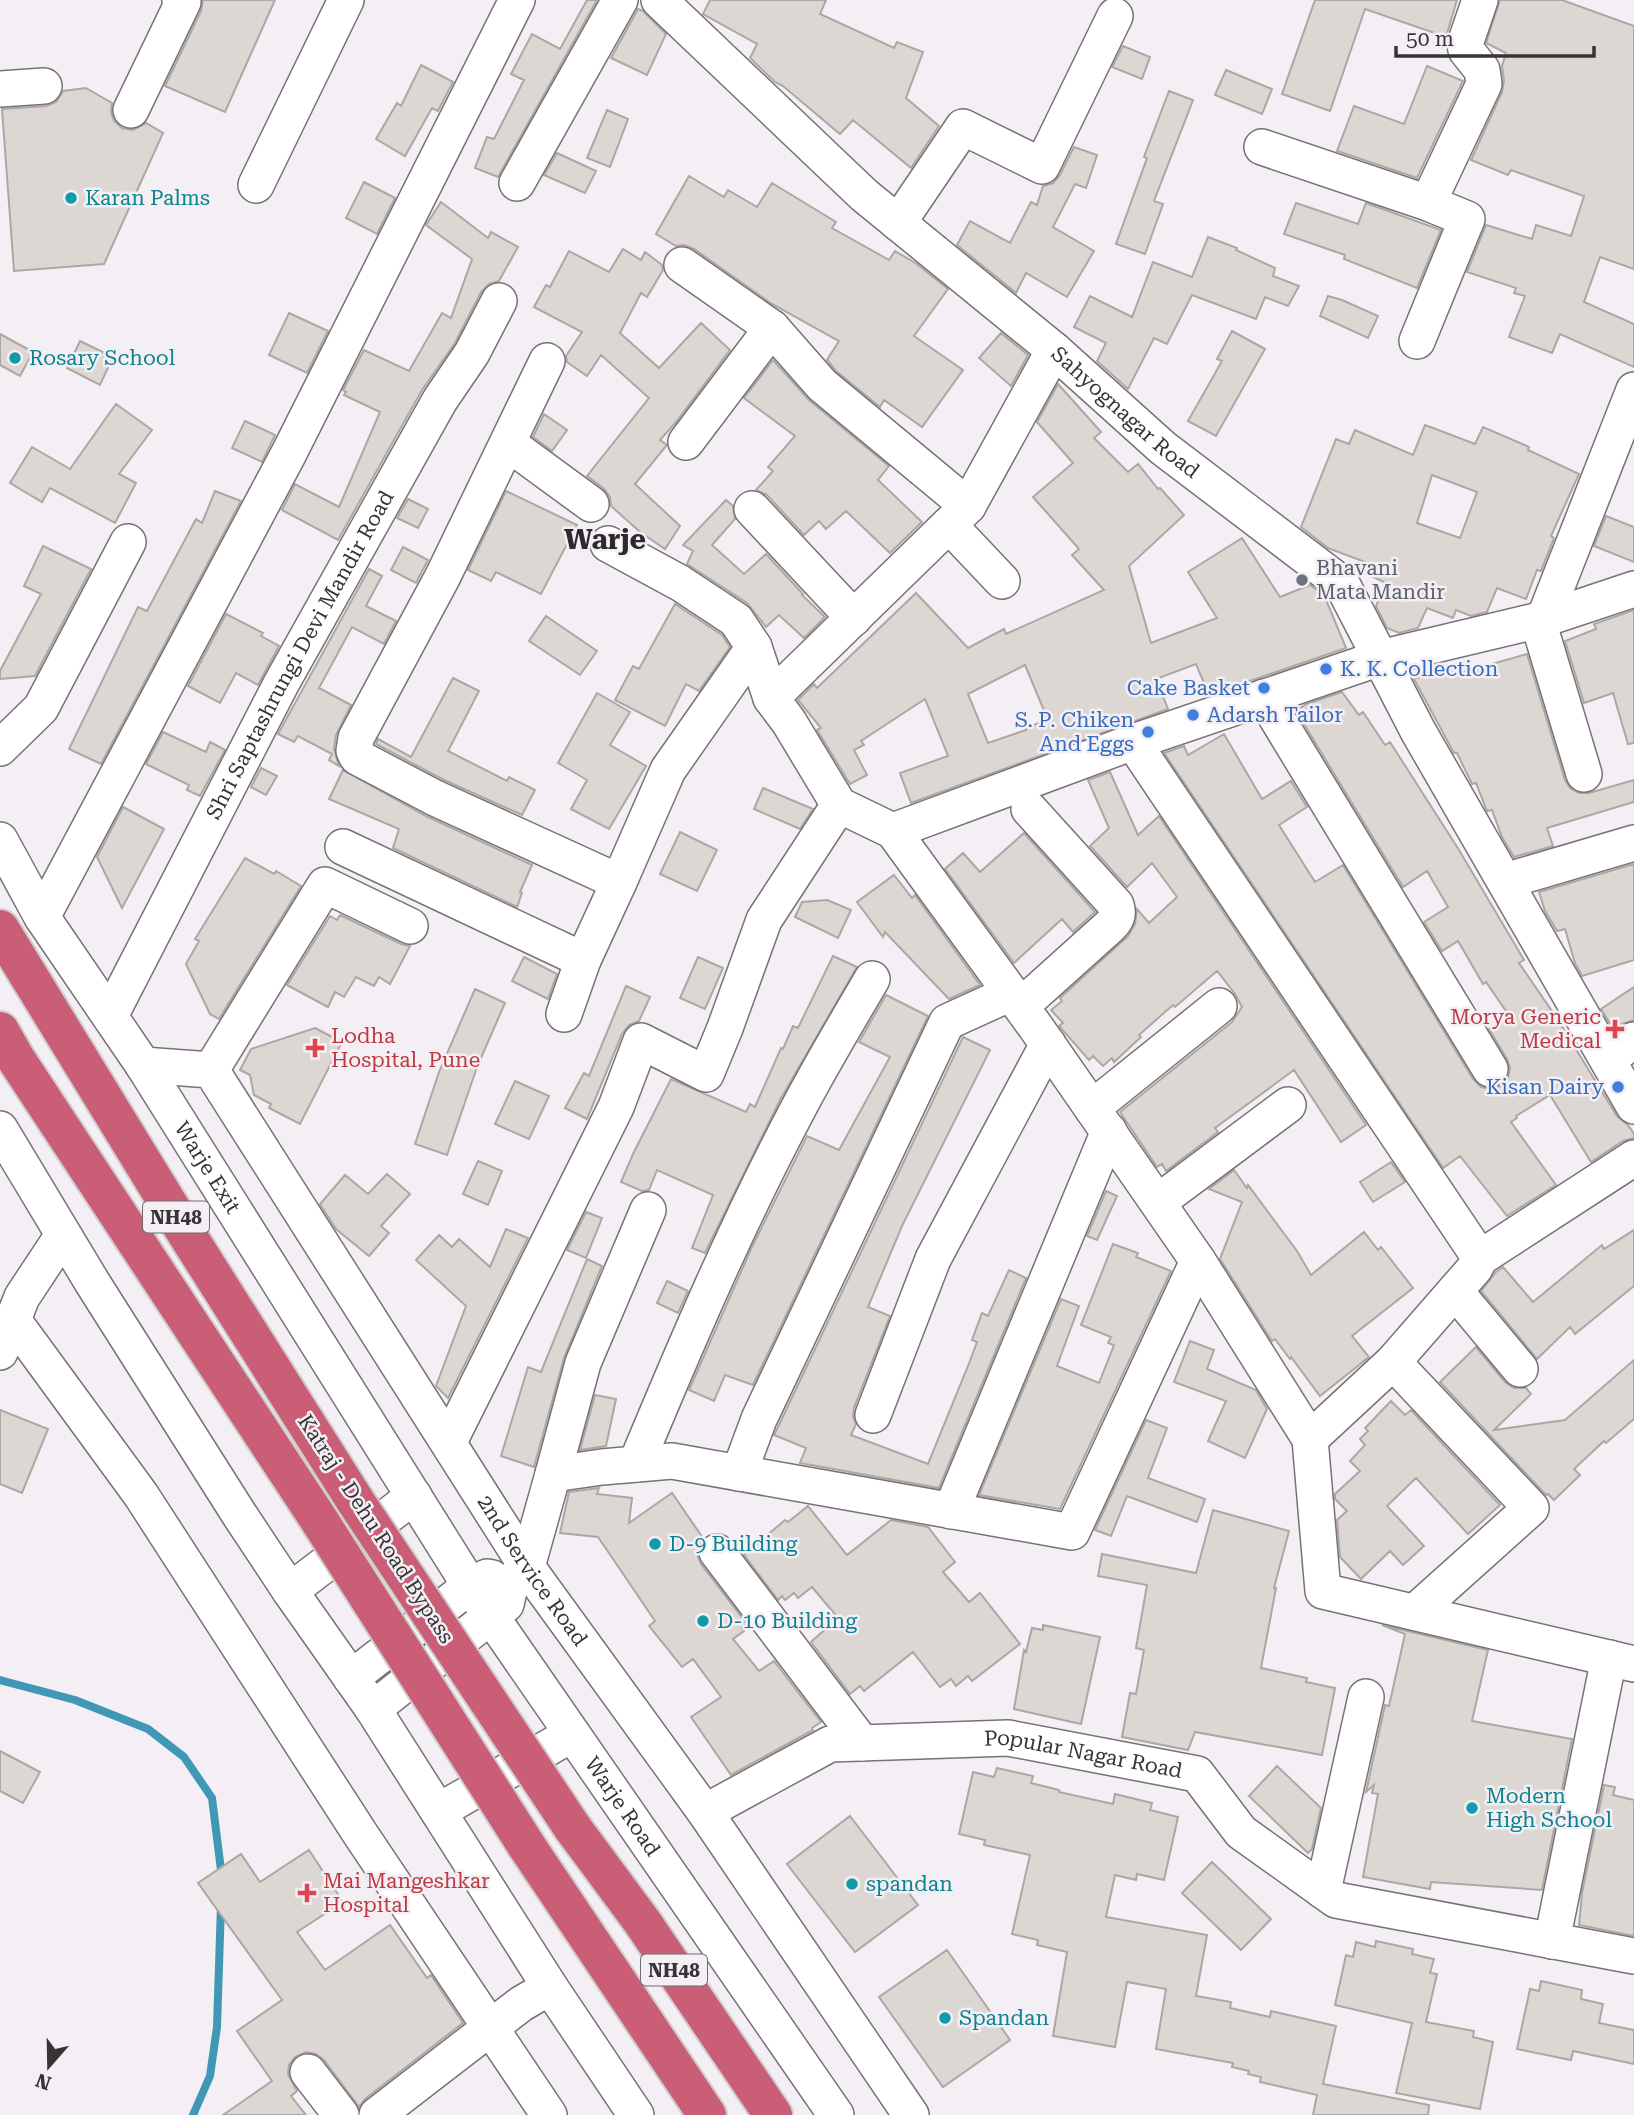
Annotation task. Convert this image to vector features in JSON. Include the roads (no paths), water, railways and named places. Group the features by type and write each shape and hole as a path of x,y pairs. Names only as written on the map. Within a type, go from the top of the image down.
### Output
{"highway":[{"name":"Katraj - Dehu Road Bypass","path":"0,929 186,1233 356,1502 572,1827 643,1923 773,2115"},
{"name":"Katraj - Dehu Road Bypass","path":"0,1031 321,1522 526,1845 707,2115"}],"street":[{"path":"131,110 183,2 180,0"},
{"path":"256,185 346,0"},
{"path":"42,917 289,453 517,0"},
{"path":"517,183 620,0"},
{"name":"Sahyognagar Road","path":"659,0 864,195 1054,351 1163,448 1342,584 1418,731 1505,881 1621,1050 1634,1106"},
{"path":"1428,202 1484,84 1482,70 1466,50 1465,44 1480,0"},
{"path":"898,223 963,127 1042,166 1115,16"},
{"path":"0,89 44,86"},
{"path":"1262,147 1428,202 1466,219 1417,341"},
{"path":"682,265 772,328 822,385 958,516 1002,582"},
{"name":"Shri Saptashrungi Devi Mandir Road","path":"110,1016 281,684 440,400 472,353 499,301"},
{"path":"686,442 772,328"},
{"path":"771,698 958,516 1054,351"},
{"path":"547,360 443,576 356,738 354,751 357,757 435,798 619,882"},
{"path":"1584,774 1541,620 1634,390"},
{"path":"509,443 591,504"},
{"path":"752,509 854,618"},
{"path":"0,748 41,708 128,542"},
{"path":"608,544 680,583 736,620 754,647 771,698 789,722 839,805 893,831 1048,1044 1158,1202 1310,1439 1323,1591 1621,1661 1552,1941"},
{"path":"893,831 1133,743 1380,658 1541,620 1634,589"},
{"path":"564,1014 583,960 668,770 754,647"},
{"path":"1264,697 1490,1069"},
{"path":"1133,743 1480,1258"},
{"path":"449,1443 616,1107 641,1041 706,1074 764,919 839,805"},
{"path":"739,1473 759,1419 947,1022 1016,1000 1111,926 1116,919 1119,912 1116,905 1029,809"},
{"name":"Warje Exit","path":"0,840 42,917 143,1065 414,1496"},
{"path":"1505,881 1634,844"},
{"path":"343,847 583,960"},
{"path":"143,1065 211,1070 325,885 410,926"},
{"path":"636,1464 688,1339 752,1201 798,1108 872,979"},
{"path":"951,1511 1100,1120 1219,1006"},
{"path":"873,1415 933,1259 1048,1044"},
{"name":"2nd Service Road","path":"211,1070 449,1443 519,1574 705,1812 911,2115"},
{"path":"1158,1202 1288,1105"},
{"path":"0,1129 166,1401 290,1591 373,1709 550,1987 636,2115"},
{"path":"1310,1439 1393,1362 1475,1268 1480,1258 1634,1158"},
{"path":"373,1709 506,1604 553,1474 583,1363 648,1210"},
{"path":"0,1352 22,1297 63,1235"},
{"path":"553,1474 672,1461 1072,1532 1198,1261"},
{"path":"1455,1291 1520,1369"},
{"path":"13,1320 141,1495 489,2028 549,2115"},
{"path":"1393,1362 1531,1508 1415,1612"},
{"path":"290,1591 414,1496"},
{"name":"Warje Road","path":"414,1496 471,1586 835,2115"},
{"path":"717,1552 862,1743"},
{"path":"351,1678 471,1586 487,1577 519,1574"},
{"path":"1323,1891 1366,1697"},
{"path":"439,1811 572,1734"},
{"name":"Popular Nagar Road","path":"705,1812 830,1744 1008,1738 1197,1774 1241,1832 1336,1900 1634,1956"},
{"path":"377,2115 521,2004 550,1987"},
{"path":"308,2072 341,2115"}],"waterway":[{"path":"0,1680 75,1700 148,1729 184,1757 212,1798 222,1878"},
{"path":"193,2115 210,2076 217,2027 221,1905"}],"place":[{"name":"Karan Palms","path":"71,198"},
{"name":"Rosary School","path":"15,358"},
{"name":"Bhavani Mata Mandir","path":"1302,580"},
{"name":"K. K. Collection","path":"1326,669"},
{"name":"Cake Basket","path":"1264,688"},
{"name":"Adarsh Tailor","path":"1193,715"},
{"name":"S. P. Chiken And Eggs","path":"1148,732"},
{"name":"Morya Generic Medical","path":"1615,1029"},
{"name":"Lodha Hospital, Pune","path":"315,1048"},
{"name":"Kisan Dairy","path":"1618,1087"},
{"name":"D-9 Building","path":"655,1544"},
{"name":"D-10 Building","path":"703,1621"},
{"name":"Modern High School","path":"1472,1808"},
{"name":"spandan","path":"852,1884"},
{"name":"Mai Mangeshkar Hospital","path":"307,1893"},
{"name":"Spandan","path":"945,2018"}],"district":[{"name":"Warje","path":"605,539"}]}
